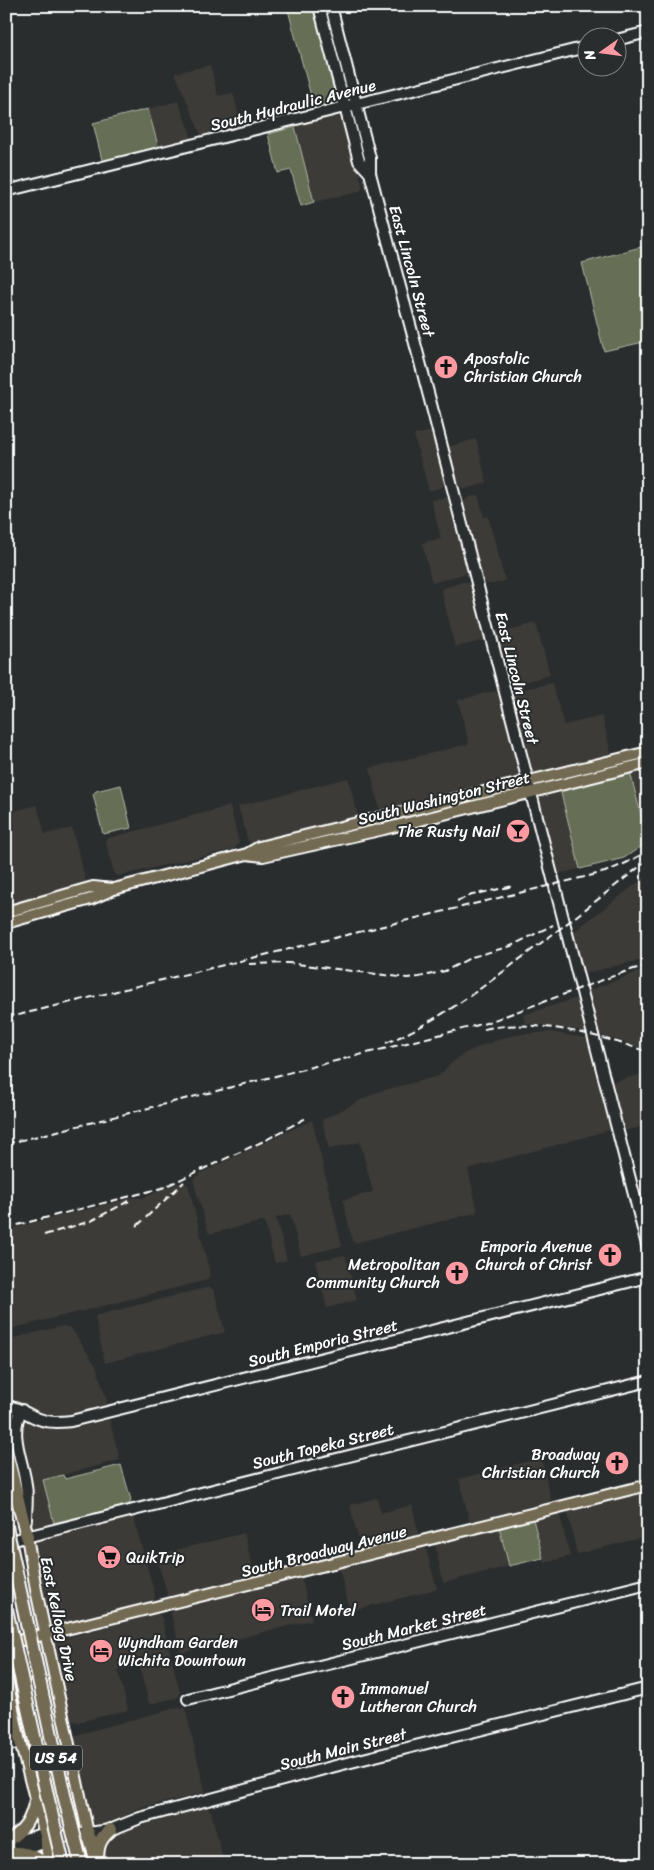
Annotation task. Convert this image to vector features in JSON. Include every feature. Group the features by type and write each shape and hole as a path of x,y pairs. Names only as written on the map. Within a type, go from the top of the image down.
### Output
{"highway":[{"path":"6,1453 27,1536"},
{"name":"US 54","path":"6,1526 63,1791 81,1864"},
{"name":"US 54","path":"6,1609 46,1796 63,1864"},
{"path":"97,1864 99,1842 110,1830"},
{"path":"88,1834 97,1864"},
{"path":"46,1839 50,1864"},
{"path":"6,1853 27,1854 37,1858 44,1864"}],"main road":[{"name":"South Washington Street","path":"7,914 93,887 114,889 247,854 259,847 648,752"},
{"name":"South Washington Street","path":"247,854 263,856 384,829 648,763"},
{"name":"South Broadway Avenue","path":"6,1644 648,1484"},
{"name":"East Kellogg Drive","path":"27,1536 88,1834"},
{"path":"6,1675 20,1742 46,1839"},
{"path":"6,1728 13,1707"},
{"path":"6,1844 19,1834 27,1824 36,1796"}],"street":[{"name":"East Lincoln Street","path":"319,6 359,160 370,173"},
{"name":"East Lincoln Street","path":"331,6 370,158 370,173 648,1250"},
{"path":"626,38 648,32"},
{"name":"South Hydraulic Avenue","path":"6,191 576,49"},
{"name":"South Emporia Street","path":"6,1406 22,1410 38,1419 70,1421 648,1277"},
{"name":"South Topeka Street","path":"6,1542 648,1381"},
{"name":"East Kellogg Drive","path":"22,1410 16,1428 27,1488 27,1536"},
{"name":"South Market Street","path":"188,1699 648,1584"},
{"name":"South Main Street","path":"6,1844 39,1835 46,1839 110,1830 148,1815 313,1771 648,1688"},
{"path":"6,1746 20,1742"},
{"name":"South Main Street","path":"6,1853 41,1844 46,1839"}],"shaded area":[{"path":"210,65 218,96 233,93 242,128 203,137 175,73"},
{"path":"178,101 192,138 191,140 159,149 148,109"},
{"path":"339,117 345,122 363,188 358,192 314,202 295,127"},
{"path":"432,431 445,482 442,487 429,491 414,435"},
{"path":"476,439 487,483 465,489 457,483 447,447"},
{"path":"478,495 484,517 488,516 505,581 492,584 482,581 463,503 467,498"},
{"path":"447,497 467,573 432,583 422,543 441,538 431,500"},
{"path":"463,582 470,583 485,640 455,647 441,589"},
{"path":"536,623 550,675 516,684 511,683 507,679 496,633"},
{"path":"552,683 564,725 602,716 612,757 539,775 531,773 512,695 515,691"},
{"path":"495,691 500,696 519,773 516,779 387,813 382,811 379,807 370,768 469,744 458,700"},
{"path":"648,767 648,840 630,772"},
{"path":"348,778 359,820 255,844 248,841 238,806"},
{"path":"560,789 580,869 557,874 538,802 540,795"},
{"path":"37,805 45,834 72,828 87,885 6,905 6,813"},
{"path":"230,806 239,843 234,849 118,876 114,873 105,839"},
{"path":"648,875 648,958 583,974 573,932"},
{"path":"648,968 648,1050 598,1034 588,991"},
{"path":"577,998 585,1031 525,1023 523,1015"},
{"path":"550,1032 586,1038 610,1130 468,1169 477,1208 475,1213 354,1243 343,1200 373,1192 360,1142 329,1149 322,1120 377,1092 439,1076 450,1064 465,1053 484,1045 506,1037"},
{"path":"648,1072 648,1125 623,1131 613,1082"},
{"path":"312,1120 342,1246 301,1256 290,1214 276,1218 287,1260 275,1263 264,1221 209,1234 193,1180 201,1173"},
{"path":"178,1183 188,1184 210,1274 207,1280 6,1330 6,1230 132,1198 143,1198"},
{"path":"345,1255 357,1300 327,1308 315,1261"},
{"path":"209,1287 214,1290 225,1332 105,1363 95,1317"},
{"path":"63,1326 71,1328 96,1366 107,1401 105,1405 61,1417 54,1417 25,1404 6,1399 6,1340"},
{"path":"23,1417 36,1425 54,1429 62,1429 109,1418 120,1460 43,1480 54,1523 32,1529 30,1526 31,1483 20,1440 19,1428"},
{"path":"541,1458 551,1501 470,1523 459,1479"},
{"path":"648,1490 648,1536 577,1554 568,1511"},
{"path":"377,1498 381,1513 412,1505 418,1531 417,1536 361,1550 350,1505"},
{"path":"557,1513 560,1516 570,1556 545,1563 533,1519"},
{"path":"133,1515 155,1596 154,1601 86,1619 49,1623 46,1619 32,1541"},
{"path":"499,1527 509,1566 443,1583 435,1544"},
{"path":"244,1533 255,1576 168,1597 156,1555"},
{"path":"420,1546 426,1549 437,1589 350,1611 339,1568"},
{"path":"301,1577 312,1620 181,1653 171,1614 173,1608"},
{"path":"156,1613 161,1616 180,1693 179,1696 149,1704 139,1665 118,1670 128,1710 78,1722 69,1720 53,1644 55,1641"},
{"path":"179,1707 185,1708 205,1791 137,1809 104,1828 92,1830 72,1736"},
{"path":"206,1807 211,1811 224,1864 103,1864 100,1847 116,1832"}],"green space":[{"path":"287,6 316,6 339,98 335,105 315,111"},
{"path":"148,109 159,149 103,164 93,123"},
{"path":"295,127 314,202 301,206 291,170 278,173 268,134"},
{"path":"648,245 648,341 604,351 582,263"},
{"path":"630,772 648,842 624,858 580,869 560,789"},
{"path":"121,785 131,828 103,834 93,794 96,791"},
{"path":"121,1465 131,1500 129,1505 54,1523 43,1480 63,1475 65,1479"},
{"path":"533,1519 543,1558 509,1566 499,1527"}],"railway":[{"path":"6,1018 605,872 648,851"},
{"path":"386,1043 426,1024 480,988 648,860"},
{"path":"457,901 472,895 513,886"},
{"path":"249,964 289,963 407,978 419,977 445,971 472,957 511,946 553,925"},
{"path":"6,1144 486,1023 648,965"},
{"path":"484,1029 524,1026 567,1030 588,1034 648,1052"},
{"path":"6,1228 162,1188 266,1140 306,1118"},
{"path":"137,1226 184,1182"},
{"path":"44,1235 91,1221 129,1201"}],"place":[{"name":"Apostolic Christian Church","path":"446,367"},
{"name":"The Rusty Nail","path":"518,831"},
{"name":"Emporia Avenue Church of Christ","path":"610,1255"},
{"name":"Metropolitan Community Church","path":"457,1273"},
{"name":"Broadway Christian Church","path":"617,1463"},
{"name":"QuikTrip","path":"109,1557"},
{"name":"Trail Motel","path":"263,1610"},
{"name":"Wyndham Garden Wichita Downtown","path":"101,1651"},
{"name":"Immanuel Lutheran Church","path":"343,1697"}]}
